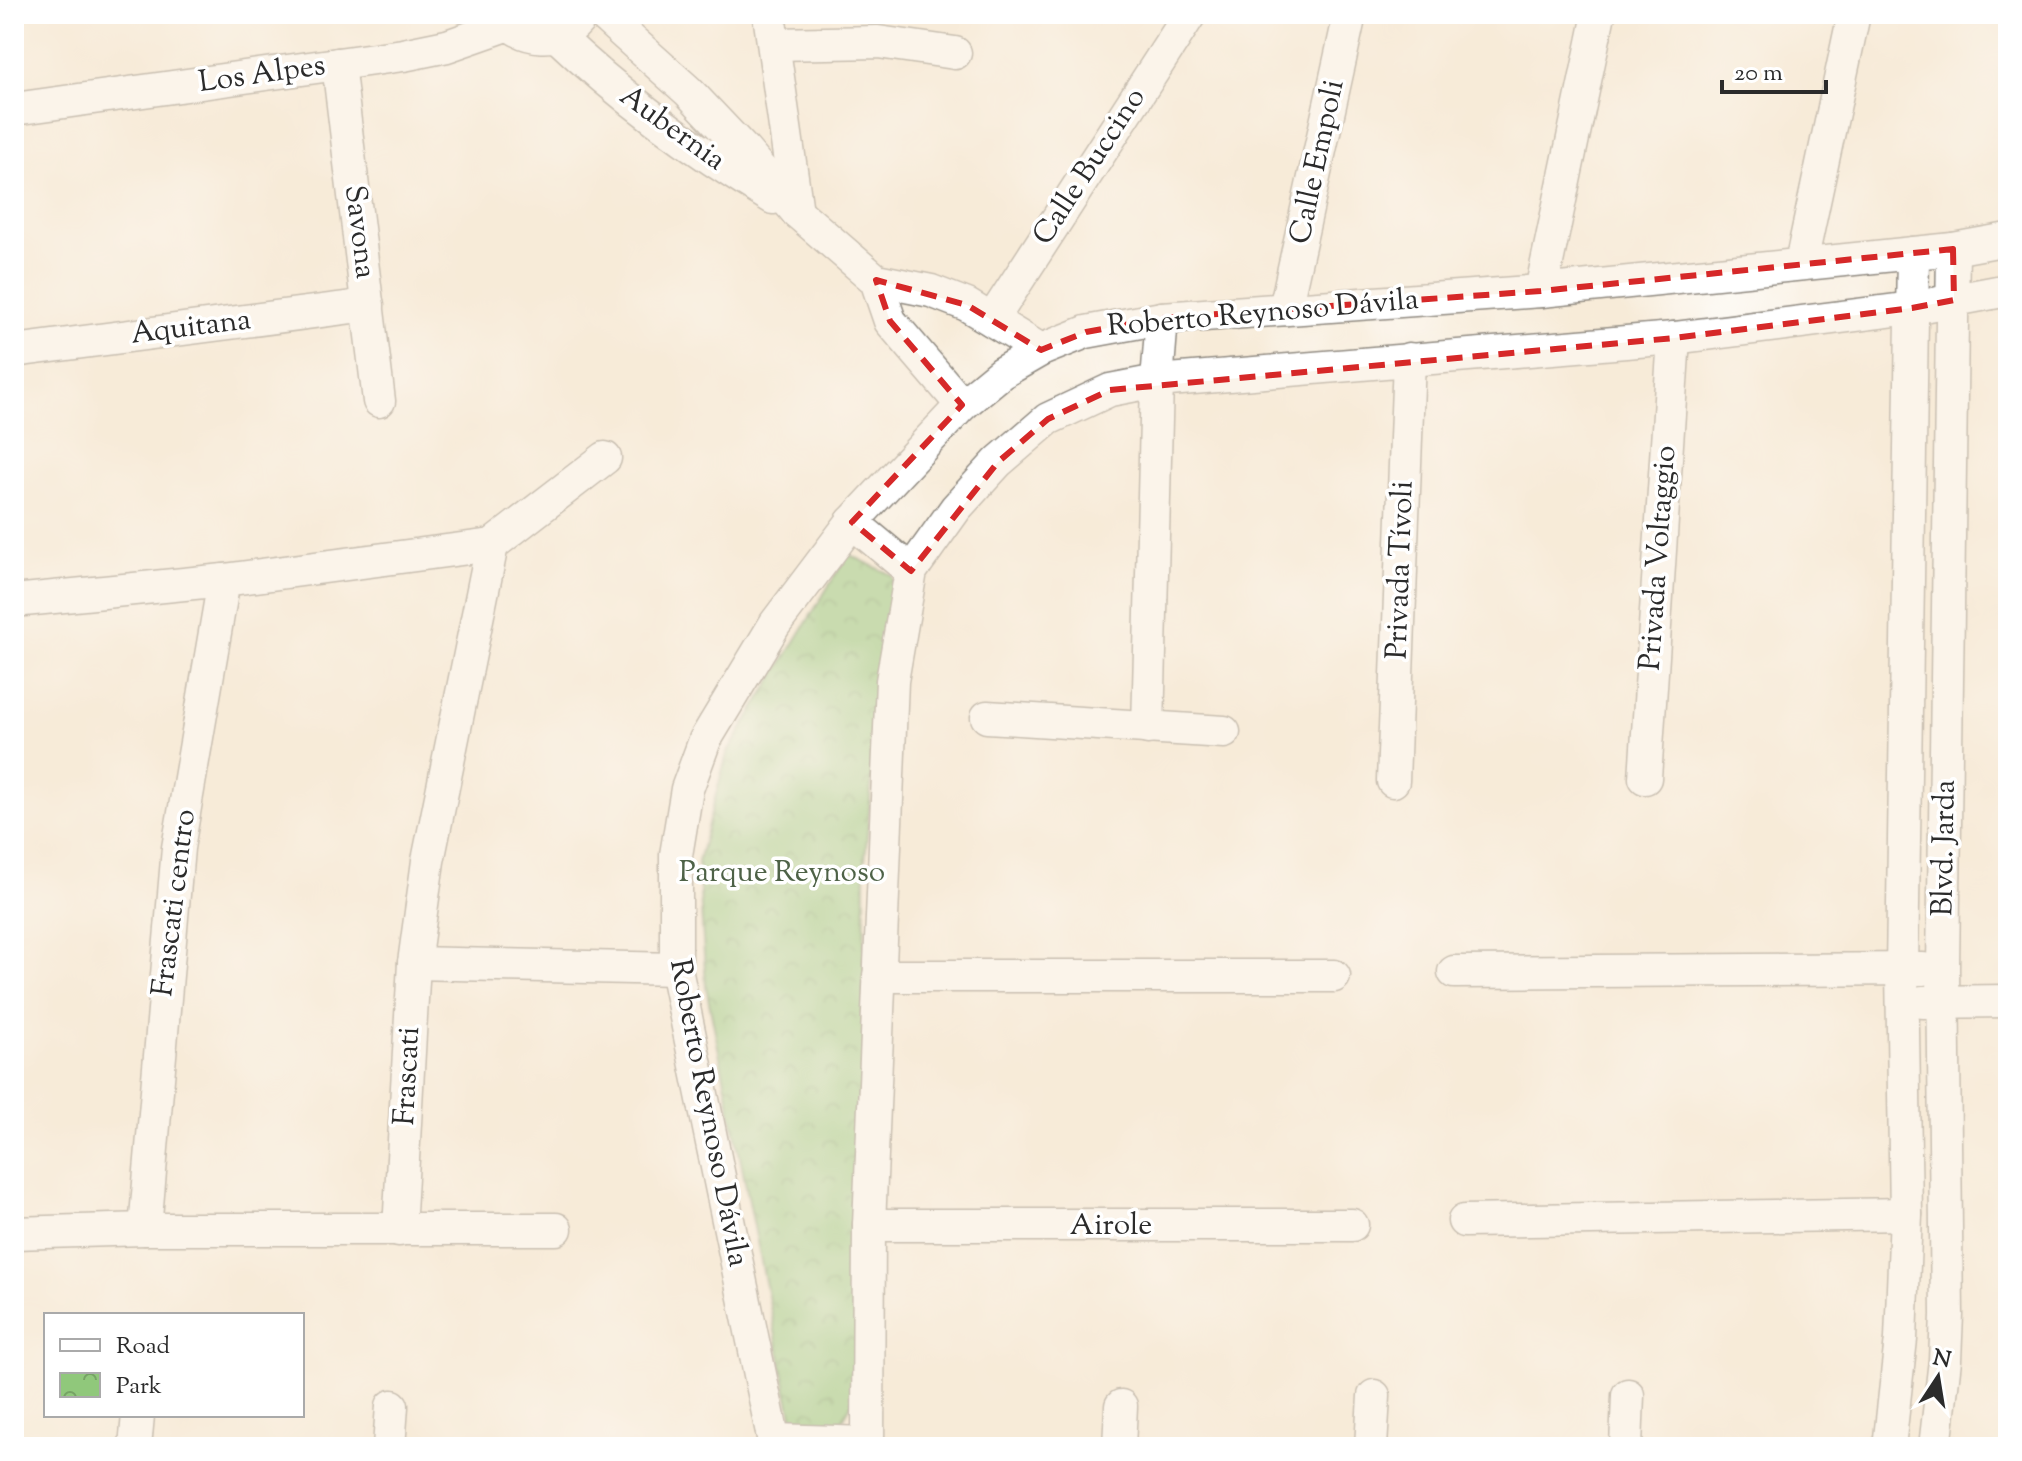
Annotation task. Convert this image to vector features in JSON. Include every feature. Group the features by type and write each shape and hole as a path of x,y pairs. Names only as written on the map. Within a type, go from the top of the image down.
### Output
{"street":[{"path":"502,20 530,37 556,35 578,22 583,14"},
{"name":"Aubernia","path":"602,14 688,91 797,212 876,280 931,291 967,305 1041,350"},
{"name":"Calle Buccino","path":"992,320 1190,14"},
{"name":"Calle Empoli","path":"1285,309 1350,14"},
{"path":"1541,291 1599,14"},
{"path":"1801,263 1854,14"},
{"name":"Los Alpes","path":"14,109 403,55 447,46 502,20"},
{"path":"797,212 772,29 955,53"},
{"name":"Aubernia","path":"556,35 593,70 658,122 725,169 797,212"},
{"name":"Savona","path":"338,64 379,401"},
{"name":"Roberto Reynoso Dávila","path":"775,1443 676,969 676,855 687,789 705,740 775,624 852,522 962,405 1001,373 1041,350 1086,332 1162,318 1541,291 1953,249 2008,239"},
{"name":"Blvd. Jarda","path":"1935,1447 1947,1315 1943,968 1953,249"},
{"name":"Blvd. Jarda","path":"1889,1447 1901,1339 1906,1214 1902,970 1913,253"},
{"path":"876,280 890,321 962,405"},
{"name":"Roberto Reynoso Dávila","path":"868,1445 869,1225 892,681 911,571 956,508 998,462 1048,419 1110,390 1157,381 1674,338 1912,308 2008,290"},
{"name":"Aquitana","path":"14,351 368,305"},
{"path":"1148,728 1157,381 1162,318"},
{"name":"Privada Voltaggio","path":"1645,778 1674,338"},
{"name":"Privada Tívoli","path":"1393,781 1409,359"},
{"path":"14,601 224,580 492,545 605,458"},
{"path":"852,522 911,571"},
{"name":"Frascati","path":"399,1230 414,963 428,861 492,545"},
{"name":"Frascati centro","path":"145,1229 178,848 224,580"},
{"path":"987,717 1224,732"},
{"path":"414,963 676,969"},
{"path":"1454,972 1943,968"},
{"path":"879,976 1334,976"},
{"path":"1904,1003 2008,1001"},
{"path":"1464,1221 1906,1214"},
{"name":"Airole","path":"869,1225 1352,1225"},
{"path":"14,1233 145,1229 556,1229"},
{"path":"1626,1447 1628,1395"},
{"path":"1371,1447 1374,1396"},
{"path":"389,1447 392,1406"},
{"path":"1119,1447 1121,1406"},
{"path":"135,1447 138,1417"},
{"path":"775,1443 868,1445"}],"highlighted area":[{"path":"1953,249 1954,300 1912,308 1674,338 1110,390 1048,419 998,462 911,571 852,522 962,405 890,321 876,280 967,305 1041,350 1086,332 1162,318 1541,291"}],"green space":[{"name":"Parque Reynoso","path":"848,554 892,575 900,605 881,667 865,861 862,1386 840,1424 795,1431 706,987 698,861 727,754"}]}
